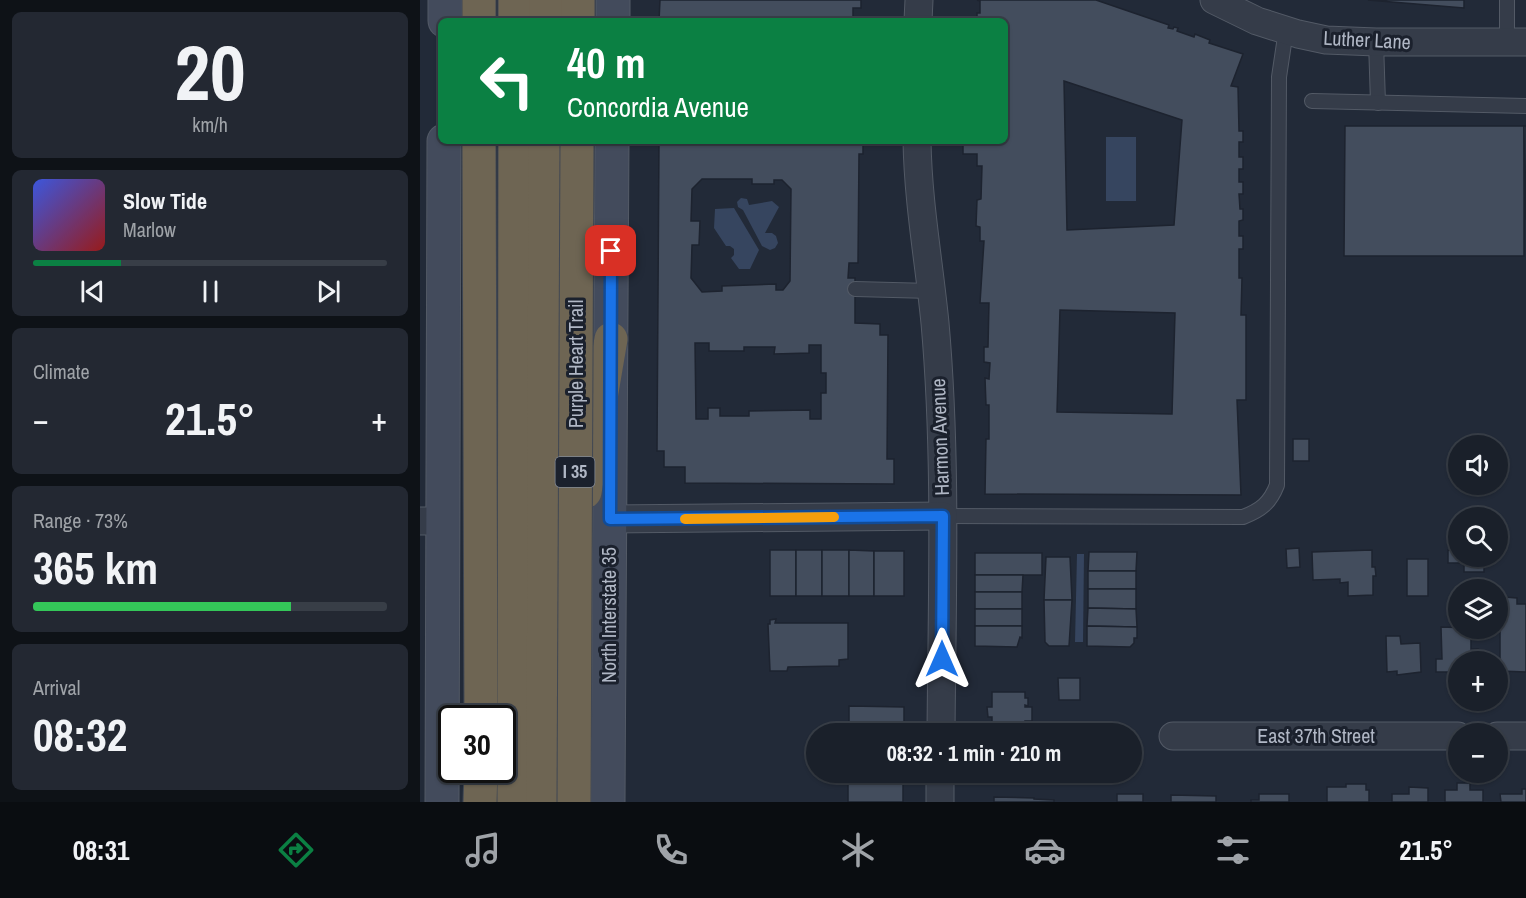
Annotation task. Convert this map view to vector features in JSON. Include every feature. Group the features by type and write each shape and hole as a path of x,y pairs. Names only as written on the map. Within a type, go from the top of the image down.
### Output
{"highway":[{"path":"478,0 479,18"},
{"path":"515,0 515,18"},
{"path":"546,0 546,18"},
{"path":"578,0 578,18"},
{"path":"479,144 481,705"},
{"path":"514,144 514,802"},
{"name":"Purple Heart Trail","path":"543,802 545,144"},
{"name":"Purple Heart Trail","path":"574,802 577,144"},
{"path":"543,736 611,339"},
{"path":"480,802 481,783"}],"main road":[{"path":"445,0 445,18"},
{"path":"613,0 613,18"},
{"path":"442,802 431,521 444,144"},
{"name":"North Interstate 35","path":"608,802 612,144"}],"street":[{"path":"918,18 919,0"},
{"name":"Luther Lane","path":"1214,0 1257,21 1326,39 1376,42 1517,42"},
{"name":"Harmon Avenue","path":"917,144 918,176 935,322 942,445 941,723"},
{"path":"610,519 943,516"},
{"name":"East 37th Street","path":"1173,736 1448,736"},
{"path":"1508,736 1526,736"},
{"path":"940,783 940,802"}],"lane":[{"path":"1507,0 1517,42"},
{"path":"943,516 1243,517 1260,510 1272,498 1276,485 1279,77 1287,30"},
{"path":"1376,42 1378,104"},
{"path":"1312,101 1526,106"},
{"path":"855,290 931,291"}],"water":[{"path":"1106,137 1136,137 1136,201 1106,201"},
{"path":"741,198 747,199 749,205 772,201 779,207 765,233 772,233 776,236 778,243 775,248 770,250 762,246 743,210 738,207 737,202"},
{"path":"734,208 759,250 750,269 739,269 731,258 734,255 734,249 726,246 714,228 715,209"},
{"path":"1077,554 1084,554 1083,642 1075,642"}],"building":[{"path":"660,0 861,0 861,8 853,8 853,18 659,18"},
{"path":"977,0 1096,0 1169,25 1168,28 1178,28 1177,31 1194,37 1195,34 1210,40 1209,43 1243,54 1231,86 1238,87 1239,131 1243,131 1243,142 1239,142 1239,157 1243,157 1243,169 1239,169 1239,182 1243,182 1243,194 1239,194 1243,220 1239,221 1239,236 1243,236 1243,249 1239,249 1239,278 1242,278 1241,315 1246,315 1246,400 1237,400 1241,495 985,494 989,405 986,405 985,378 989,379 990,363 984,362 984,347 988,347 989,303 980,303 984,241 980,241 980,227 976,226 977,200 981,199 982,166 977,166 977,154 963,154 963,144 1008,144 1008,18 977,18 977,13 980,13 980,1","holes":["1064,81 1182,120 1174,225 1067,230","1060,310 1175,313 1172,414 1057,412"]},
{"path":"1368,0 1464,0 1464,8"},
{"path":"1345,126 1524,126 1524,256 1344,256"},
{"path":"1524,126 1526,126 1526,219 1525,219"},
{"path":"659,144 863,144 863,154 859,154 858,263 849,263 848,278 855,278 855,323 880,324 880,335 888,335 887,459 894,459 894,484 685,483 685,467 664,467 664,451 657,451","holes":["702,179 752,179 752,184 774,184 774,180 782,180 791,189 790,281 783,290 776,290 776,284 722,286 722,291 702,292 691,278 692,245 699,245 700,221 691,221 692,189","695,343 709,343 709,351 744,351 744,347 775,347 774,354 809,353 809,345 821,345 821,373 826,373 826,393 821,393 821,419 810,419 810,410 749,411 749,416 720,416 720,408 708,408 708,419 696,419"]},
{"path":"1293,439 1309,439 1309,461 1293,461"},
{"path":"1299,548 1300,567 1287,568 1286,549"},
{"path":"770,550 796,550 796,596 770,596"},
{"path":"796,550 822,550 822,596 796,596"},
{"path":"822,550 849,550 849,596 822,596"},
{"path":"849,550 874,551 874,596 849,596"},
{"path":"1372,550 1372,567 1375,567 1376,576 1373,576 1373,595 1348,596 1348,582 1340,583 1340,579 1313,580 1312,552"},
{"path":"874,551 904,551 904,596 874,596"},
{"path":"1089,552 1137,552 1136,571 1088,571"},
{"path":"975,553 1042,553 1042,575 975,575"},
{"path":"1046,557 1070,557 1072,600 1044,600"},
{"path":"1407,559 1428,559 1428,596 1407,596"},
{"path":"1464,567 1484,567 1484,572 1464,572"},
{"path":"1088,571 1136,571 1136,589 1088,589"},
{"path":"975,575 1023,575 1022,592 975,592"},
{"path":"1088,589 1136,589 1136,609 1088,608"},
{"path":"975,592 1022,592 1022,609 975,609"},
{"path":"1508,597 1517,598 1517,604 1526,604 1526,672 1508,671 1508,651 1500,651 1500,639 1508,639"},
{"path":"1044,600 1072,600 1069,646 1049,646 1045,642"},
{"path":"1088,608 1136,609 1137,627 1087,626"},
{"path":"975,609 1022,609 1022,626 975,626"},
{"path":"776,619 775,623 848,623 848,659 839,660 839,666 788,667 787,671 770,671 768,624 770,620"},
{"path":"975,626 1022,626 1022,638 1020,637 1017,647 975,646"},
{"path":"1087,626 1137,627 1137,638 1134,638 1134,643 1130,647 1087,646"},
{"path":"1441,627 1448,627 1448,639 1471,639 1471,649 1478,649 1478,651 1448,651 1448,672 1436,672 1436,659 1442,659"},
{"path":"1386,636 1400,636 1401,644 1420,643 1421,672 1397,675 1397,671 1387,672"},
{"path":"1058,678 1080,678 1080,700 1059,700"},
{"path":"992,692 1025,692 1028,706 1025,705 1025,707 1032,707 1032,721 992,723 992,717 988,717 987,707 992,707"},
{"path":"849,706 904,707 904,723 849,723"},
{"path":"848,783 903,783 903,802 848,802"},
{"path":"1457,783 1470,783 1470,790 1483,790 1483,802 1445,802 1445,790 1457,790"},
{"path":"1346,784 1366,784 1366,790 1369,790 1369,802 1327,802 1327,787 1346,787"},
{"path":"1409,787 1428,788 1428,802 1392,802 1392,794 1409,794"},
{"path":"1522,789 1526,789 1526,802 1501,802 1500,794 1522,794"},
{"path":"1117,794 1143,794 1143,802 1117,802"},
{"path":"1259,794 1289,794 1289,802 1251,802 1251,800 1259,800"},
{"path":"1171,795 1216,796 1216,802 1171,802"},
{"path":"994,797 1034,798 1054,800 1054,802 994,802"}],"slow traffic":[{"path":"685,519 834,517"}],"route":[{"path":"611,251 610,519 943,516 942,659"}]}
